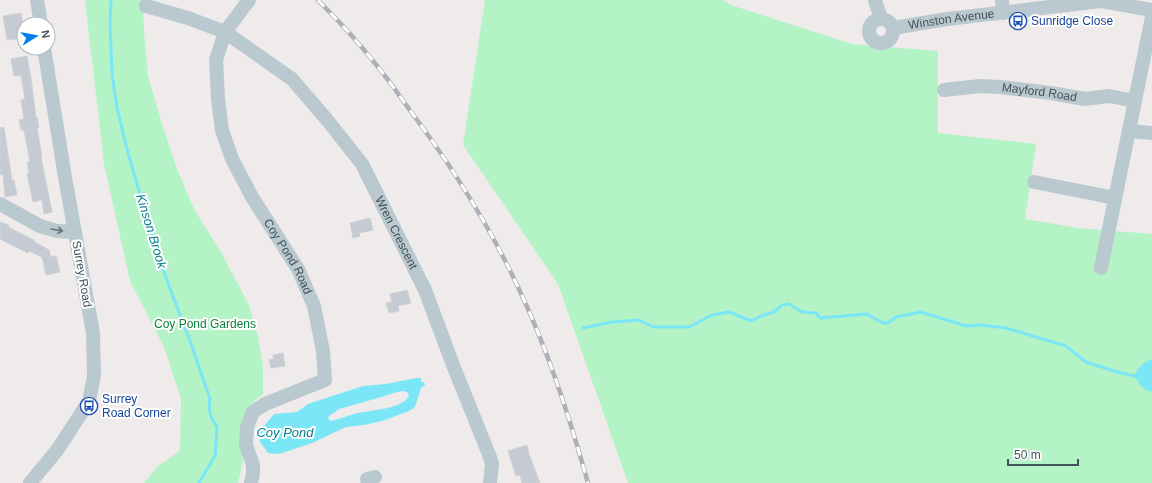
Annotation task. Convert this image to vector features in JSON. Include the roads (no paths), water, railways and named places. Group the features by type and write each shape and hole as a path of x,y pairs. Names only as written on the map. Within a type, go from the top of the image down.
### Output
{"street":[{"path":"37,0 40,16"},
{"name":"Coy Pond Road","path":"249,0 225,32 216,60 218,99 222,130 232,159 252,197 298,269 314,306 323,351 325,380 265,404 253,412 247,427 246,444 253,465 251,483"},
{"path":"875,0 881,19"},
{"name":"Winston Avenue","path":"893,28 947,19 1002,7 1101,1 1152,10"},
{"name":"Wren Crescent","path":"146,6 188,18 225,32 292,79 362,164 425,290 490,457 492,464 490,483"},
{"path":"1101,268 1152,17"},
{"path":"881,19 889,21 893,28 893,36 888,42 880,44 873,40 869,34 870,26 874,21 881,19"},
{"name":"Surrey Road","path":"30,483 62,444 89,400 94,376 93,332 45,56"},
{"name":"Mayford Road","path":"944,90 980,86 1000,87 1086,99 1109,96 1135,101"},
{"path":"1129,131 1152,133"},
{"path":"1034,182 1115,198"},
{"path":"0,204 40,226 57,231 75,232"}],"water":[{"path":"1152,359 1152,392 1141,386 1135,376 1141,365"},
{"name":"Coy Pond","path":"421,378 421,382 424,382 425,385 421,388 415,407 409,411 382,421 346,427 312,443 279,454 268,453 260,442 259,432 274,414 297,412 308,404 363,386","holes":["397,392 407,392 409,395 406,400 394,406 358,413 331,421 328,418 339,409"]}],"waterway":[{"name":"Kinson Brook","path":"111,0 110,23 112,74 117,108 128,153 154,243 210,399 209,408 211,417 217,427 215,456 199,483"},
{"path":"583,328 612,322 639,320 653,327 689,327 712,315 729,312 751,321 774,312 782,305 789,304 802,312 816,313 820,318 867,314 883,323 888,323 896,317 921,312 966,326 981,325 1006,328 1066,346 1086,362 1117,372 1135,376 1138,374"}],"railway":[{"path":"318,0 352,36 391,83 454,173 494,240 518,287 539,335 565,408 588,483"}],"place":[{"name":"Sunridge Close","path":"1018,21"},
{"name":"Surrey Road Corner","path":"89,406"}],"park label":[{"name":"Coy Pond Gardens","path":"205,324"}]}
